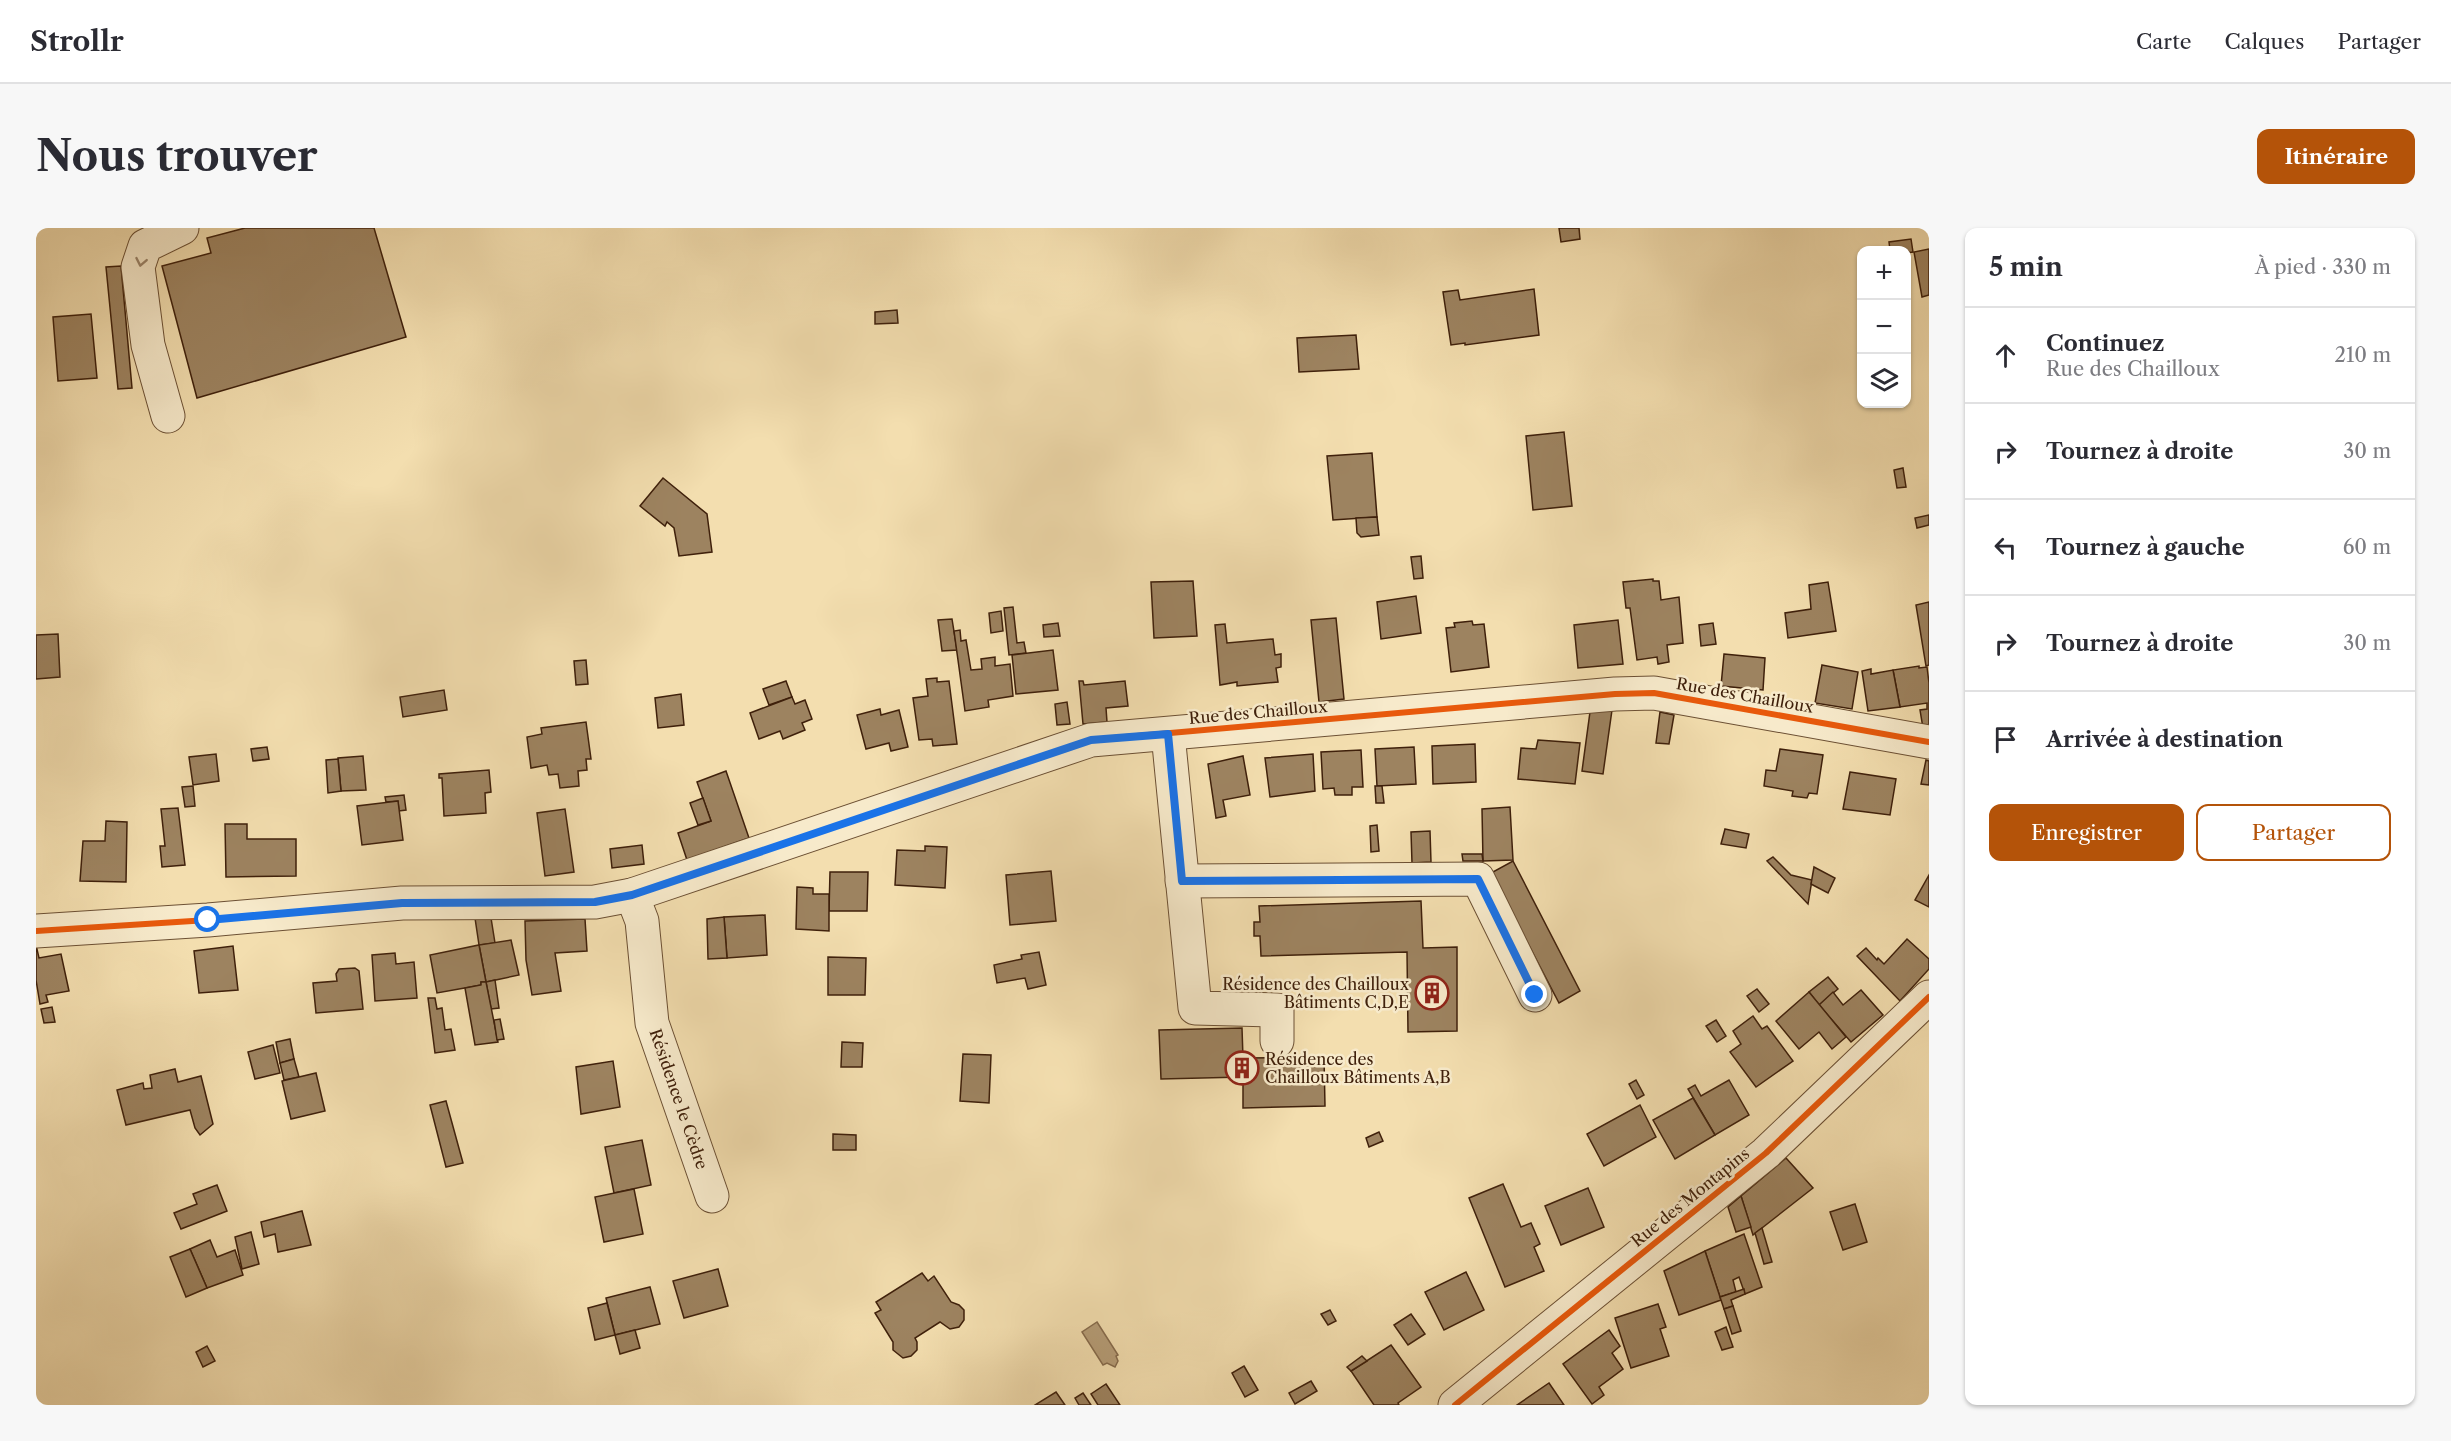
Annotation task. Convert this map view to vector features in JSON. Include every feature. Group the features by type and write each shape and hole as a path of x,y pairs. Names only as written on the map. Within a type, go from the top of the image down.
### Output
{"street":[{"path":"168,416 148,345 138,267 145,246 182,228"},
{"name":"Rue des Chailloux","path":"36,931 208,920 402,903 595,902 632,895 1091,740 1615,694 1654,693 1929,742"},
{"path":"1168,734 1195,1008 1277,1010 1277,1041"},
{"path":"1182,881 1478,879 1535,995"},
{"name":"Résidence le Cèdre","path":"632,895 642,921 652,1023 712,1196"},
{"name":"Rue des Montapins","path":"1455,1405 1766,1153 1927,1004"}],"shaded area":[{"path":"1097,1322 1118,1355 1115,1367 1107,1363 1103,1365 1082,1332"}],"building":[{"path":"245,228 374,228 406,337 197,398 162,266 211,253 207,238"},
{"path":"1559,228 1579,228 1580,239 1561,242"},
{"path":"1911,239 1913,252 1911,252 1911,246 1890,246 1889,242"},
{"path":"1929,249 1929,295 1922,297 1914,252"},
{"path":"121,266 132,388 118,389 106,267"},
{"path":"1534,289 1539,335 1451,345 1443,292 1458,290 1460,300"},
{"path":"897,310 898,323 875,324 875,312"},
{"path":"91,314 97,378 58,381 53,317"},
{"path":"1356,335 1359,369 1299,372 1297,338"},
{"path":"1564,432 1572,506 1533,510 1526,436"},
{"path":"1372,453 1377,517 1333,520 1327,456"},
{"path":"1903,468 1906,487 1897,488 1894,470"},
{"path":"663,478 707,514 712,552 679,556 674,528 667,522 665,526 640,506"},
{"path":"1929,515 1929,525 1917,528 1915,518"},
{"path":"1377,517 1379,535 1361,537 1357,533 1356,518"},
{"path":"1421,556 1423,578 1414,579 1411,557"},
{"path":"1653,579 1653,581 1659,581 1661,600 1679,597 1683,643 1667,645 1669,662 1658,664 1657,657 1637,660 1630,608 1626,608 1623,582"},
{"path":"1193,581 1197,636 1154,638 1151,582"},
{"path":"1828,582 1836,631 1788,638 1785,613 1811,609 1809,585"},
{"path":"1416,596 1421,633 1381,639 1377,602"},
{"path":"1929,602 1929,665 1926,666 1916,605"},
{"path":"1013,607 1017,643 1024,642 1026,653 1009,655 1004,608"},
{"path":"1001,611 1003,631 991,633 989,613"},
{"path":"1336,618 1344,699 1319,702 1311,620"},
{"path":"952,619 957,650 942,651 938,620"},
{"path":"1618,620 1623,664 1578,668 1574,625"},
{"path":"1472,621 1473,625 1484,624 1489,667 1451,672 1446,628 1455,627 1454,623"},
{"path":"1058,623 1060,636 1044,637 1043,625"},
{"path":"1713,623 1716,644 1701,646 1699,625"},
{"path":"1225,624 1227,643 1273,639 1275,655 1281,654 1281,667 1276,668 1278,682 1237,686 1237,682 1220,685 1215,625"},
{"path":"960,630 961,641 966,640 971,670 982,669 981,659 995,657 995,666 1010,664 1013,696 988,700 989,707 965,711 954,631"},
{"path":"58,634 60,677 36,679 36,635"},
{"path":"1053,650 1058,690 1016,694 1012,655"},
{"path":"1724,654 1765,658 1763,690 1721,686"},
{"path":"586,660 588,684 576,685 574,661"},
{"path":"1822,665 1858,672 1852,709 1815,703"},
{"path":"1919,666 1919,668 1927,667 1929,729 1923,728 1920,710 1927,709 1927,703 1900,707 1893,670"},
{"path":"1871,669 1871,674 1893,670 1900,707 1868,711 1862,671"},
{"path":"937,678 937,682 949,681 957,744 933,746 932,739 919,740 913,698 928,696 926,679"},
{"path":"786,681 792,697 769,705 763,689"},
{"path":"1079,681 1083,681 1084,685 1125,681 1128,706 1106,708 1107,722 1083,724"},
{"path":"444,690 447,710 403,717 400,697"},
{"path":"681,694 684,725 658,728 655,698"},
{"path":"792,697 795,704 805,700 812,719 802,723 805,730 783,739 780,731 759,739 750,713"},
{"path":"1067,702 1070,724 1057,725 1055,704"},
{"path":"880,709 881,715 899,710 908,747 891,751 889,743 866,749 857,715"},
{"path":"1612,710 1603,774 1582,771 1590,712"},
{"path":"1660,712 1674,715 1669,744 1656,743"},
{"path":"586,722 591,759 586,759 587,770 578,771 579,786 560,788 558,774 549,775 547,765 531,768 527,737 542,734 541,728"},
{"path":"1538,740 1580,743 1575,784 1518,779 1521,748 1536,749"},
{"path":"1475,744 1476,782 1433,784 1432,746"},
{"path":"267,747 269,759 253,761 251,749"},
{"path":"1414,747 1416,784 1377,786 1375,749"},
{"path":"1780,749 1823,755 1817,794 1809,793 1807,798 1792,796 1793,791 1764,786 1766,770 1776,771"},
{"path":"1361,750 1363,787 1352,787 1352,795 1335,795 1334,788 1323,789 1321,752"},
{"path":"216,754 219,781 193,785 189,757"},
{"path":"1313,754 1315,791 1270,797 1265,758"},
{"path":"363,756 366,790 341,791 338,758"},
{"path":"1243,756 1250,795 1223,800 1226,816 1216,818 1208,764"},
{"path":"338,759 341,791 328,793 326,760"},
{"path":"1926,760 1929,761 1929,785 1921,784"},
{"path":"489,770 491,792 485,793 486,813 444,816 442,778 439,778 439,774"},
{"path":"726,771 749,838 687,860 678,833 711,821 697,782"},
{"path":"1850,772 1896,779 1890,815 1843,809"},
{"path":"193,786 195,806 185,807 182,787"},
{"path":"1375,786 1382,786 1384,803 1376,803"},
{"path":"404,795 406,810 399,811 398,801 386,802 385,797"},
{"path":"703,798 711,821 698,825 690,803"},
{"path":"398,801 403,840 362,845 357,806"},
{"path":"1510,807 1513,860 1483,861 1482,809"},
{"path":"178,808 185,865 162,867 160,846 165,846 161,809"},
{"path":"565,809 574,872 545,876 537,813"},
{"path":"106,821 127,822 126,882 80,881 83,841 105,841"},
{"path":"225,824 247,824 247,839 296,839 296,876 226,877"},
{"path":"1377,825 1379,851 1371,852 1370,826"},
{"path":"1725,829 1749,834 1746,848 1721,844"},
{"path":"1430,831 1431,862 1412,863 1411,832"},
{"path":"642,845 644,864 612,868 610,849"},
{"path":"925,846 947,847 945,888 895,885 897,850 925,851"},
{"path":"1462,854 1482,854 1483,861 1463,861"},
{"path":"1773,857 1791,875 1812,880 1808,904 1767,861"},
{"path":"1513,861 1580,991 1559,1003 1491,873"},
{"path":"1814,867 1835,878 1828,893 1811,884"},
{"path":"1051,871 1056,921 1010,925 1006,875"},
{"path":"830,872 868,872 867,911 829,911"},
{"path":"1929,875 1929,907 1915,900"},
{"path":"797,887 813,888 813,894 829,894 829,931 796,929"},
{"name":"Résidence des Chailloux Bâtiments C,D,E","path":"1421,901 1423,948 1457,947 1457,1031 1408,1032 1407,952 1261,956 1260,936 1254,936 1254,922 1260,922 1259,906"},
{"path":"765,915 767,955 727,958 724,917"},
{"path":"724,917 727,958 708,959 707,919"},
{"path":"475,918 491,918 495,943 479,945"},
{"path":"585,919 587,951 555,953 561,991 532,995 526,960 525,921"},
{"path":"1907,939 1929,959 1929,969 1900,1001 1857,956 1866,948 1884,964"},
{"path":"511,940 519,975 486,982 479,945"},
{"path":"36,945 39,958 61,954 69,991 46,995 48,1002 40,1004 36,980"},
{"path":"479,945 486,982 481,982 481,985 437,993 430,955"},
{"path":"233,946 238,990 199,993 194,951"},
{"path":"1039,952 1046,985 1028,989 1025,978 997,983 994,965 1022,959 1021,955"},
{"path":"395,953 396,964 414,962 417,998 375,1001 372,955"},
{"path":"828,957 866,958 865,995 828,995"},
{"path":"355,968 359,971 363,1009 316,1013 313,983 337,981 336,974 339,969"},
{"path":"1828,977 1838,989 1819,1005 1809,992"},
{"path":"495,980 499,1008 491,1009 486,982"},
{"path":"481,982 486,982 498,1042 475,1045 465,988 481,985"},
{"path":"1757,989 1769,1004 1759,1012 1747,996"},
{"path":"1861,990 1883,1015 1851,1042 1819,1005 1833,992 1843,1005"},
{"path":"1809,992 1846,1037 1832,1049 1819,1032 1799,1049 1776,1021"},
{"path":"428,998 435,998 437,1009 442,1008 445,1030 451,1029 455,1050 435,1053"},
{"path":"52,1007 55,1022 44,1023 41,1009"},
{"path":"1753,1016 1762,1029 1767,1026 1793,1061 1756,1087 1730,1052 1741,1044 1733,1031"},
{"path":"500,1019 504,1039 497,1040 494,1020"},
{"path":"1716,1020 1726,1036 1717,1042 1706,1026"},
{"name":"Résidence des Chailloux Bâtiments A,B","path":"1242,1028 1243,1058 1324,1057 1325,1106 1243,1108 1243,1077 1161,1079 1159,1030"},
{"path":"290,1039 294,1059 280,1063 276,1042"},
{"path":"842,1042 863,1043 862,1067 841,1067"},
{"path":"273,1045 280,1073 255,1079 248,1052"},
{"path":"963,1054 991,1055 989,1103 960,1101"},
{"path":"294,1059 299,1077 284,1080 280,1063"},
{"path":"613,1061 620,1107 581,1114 576,1067"},
{"path":"175,1069 178,1082 201,1076 213,1124 200,1135 195,1128 190,1110 126,1125 117,1090 143,1083 144,1089 152,1088 150,1075"},
{"path":"316,1073 325,1111 291,1119 282,1081"},
{"path":"1636,1080 1644,1095 1637,1099 1629,1084"},
{"path":"1729,1080 1749,1115 1715,1135 1688,1089 1695,1085 1701,1096"},
{"path":"1693,1098 1715,1135 1675,1159 1653,1120"},
{"path":"446,1101 463,1163 446,1167 430,1105"},
{"path":"1640,1105 1656,1137 1604,1166 1587,1134"},
{"path":"1379,1132 1383,1141 1369,1147 1366,1138"},
{"path":"833,1134 856,1135 856,1150 833,1150"},
{"path":"642,1140 651,1185 614,1193 605,1147"},
{"path":"1786,1158 1813,1188 1753,1235 1741,1196"},
{"path":"1503,1184 1521,1227 1531,1223 1540,1244 1534,1247 1544,1271 1505,1287 1469,1198"},
{"path":"217,1185 227,1211 181,1229 174,1213 197,1204 193,1194"},
{"path":"1588,1188 1604,1227 1561,1245 1545,1206"},
{"path":"634,1189 643,1234 604,1242 595,1197"},
{"path":"1741,1196 1751,1227 1736,1232 1728,1207"},
{"path":"1855,1204 1867,1242 1843,1250 1830,1212"},
{"path":"302,1211 311,1245 278,1252 275,1234 264,1237 261,1222"},
{"path":"1762,1228 1772,1262 1764,1264 1755,1233"},
{"path":"251,1232 259,1264 242,1269 235,1237"},
{"path":"1744,1234 1762,1287 1745,1294 1739,1277 1733,1280 1736,1292 1720,1297 1705,1251"},
{"path":"210,1240 217,1257 235,1250 243,1275 207,1288 190,1249"},
{"path":"190,1249 207,1288 186,1297 170,1257"},
{"path":"1705,1251 1721,1300 1679,1315 1664,1271"},
{"path":"718,1269 728,1306 684,1318 673,1281"},
{"path":"1466,1272 1484,1310 1444,1330 1425,1292"},
{"path":"922,1273 928,1281 934,1276 951,1302 964,1310 964,1320 959,1327 950,1329 940,1322 915,1338 917,1350 911,1356 903,1358 893,1350 893,1342 875,1313 881,1310 876,1302"},
{"path":"650,1287 660,1324 615,1335 606,1298"},
{"path":"1744,1289 1745,1294 1731,1300 1733,1306 1724,1309 1720,1297"},
{"path":"607,1303 615,1335 595,1340 588,1308"},
{"path":"1658,1304 1666,1327 1660,1329 1669,1356 1631,1368 1615,1318"},
{"path":"1733,1306 1741,1331 1732,1334 1724,1309"},
{"path":"1330,1310 1336,1321 1328,1325 1321,1314"},
{"path":"1411,1314 1425,1334 1408,1345 1394,1325"},
{"path":"1726,1327 1733,1347 1722,1350 1715,1332"},
{"path":"635,1330 640,1348 620,1354 615,1335"},
{"path":"1609,1330 1620,1346 1612,1353 1623,1369 1599,1387 1604,1395 1592,1404 1563,1364"},
{"path":"1391,1345 1421,1387 1398,1403 1399,1405 1374,1405 1351,1371"},
{"path":"207,1346 215,1361 203,1367 196,1352"},
{"path":"1362,1356 1367,1361 1351,1371 1347,1367"},
{"path":"1244,1366 1258,1390 1245,1397 1232,1373"},
{"path":"1311,1381 1317,1391 1295,1404 1289,1393"},
{"path":"1549,1383 1564,1405 1517,1405"},
{"path":"1106,1384 1120,1405 1098,1405 1091,1394"},
{"path":"1056,1392 1065,1405 1035,1405"},
{"path":"1083,1393 1091,1405 1079,1405 1075,1398"}],"cycle path":[{"path":"36,931 208,920 402,903 595,902 632,895 1091,740 1615,694 1654,693 1929,742"},
{"path":"1455,1405 1766,1153 1929,997"}],"place":[{"name":"Résidence des Chailloux Bâtiments C,D,E","path":"1432,993"},
{"name":"Résidence des Chailloux Bâtiments A,B","path":"1242,1068"}],"route":[{"path":"208,920 402,903 595,902 632,895 1091,740 1168,734 1182,881 1478,879 1535,995"}]}
